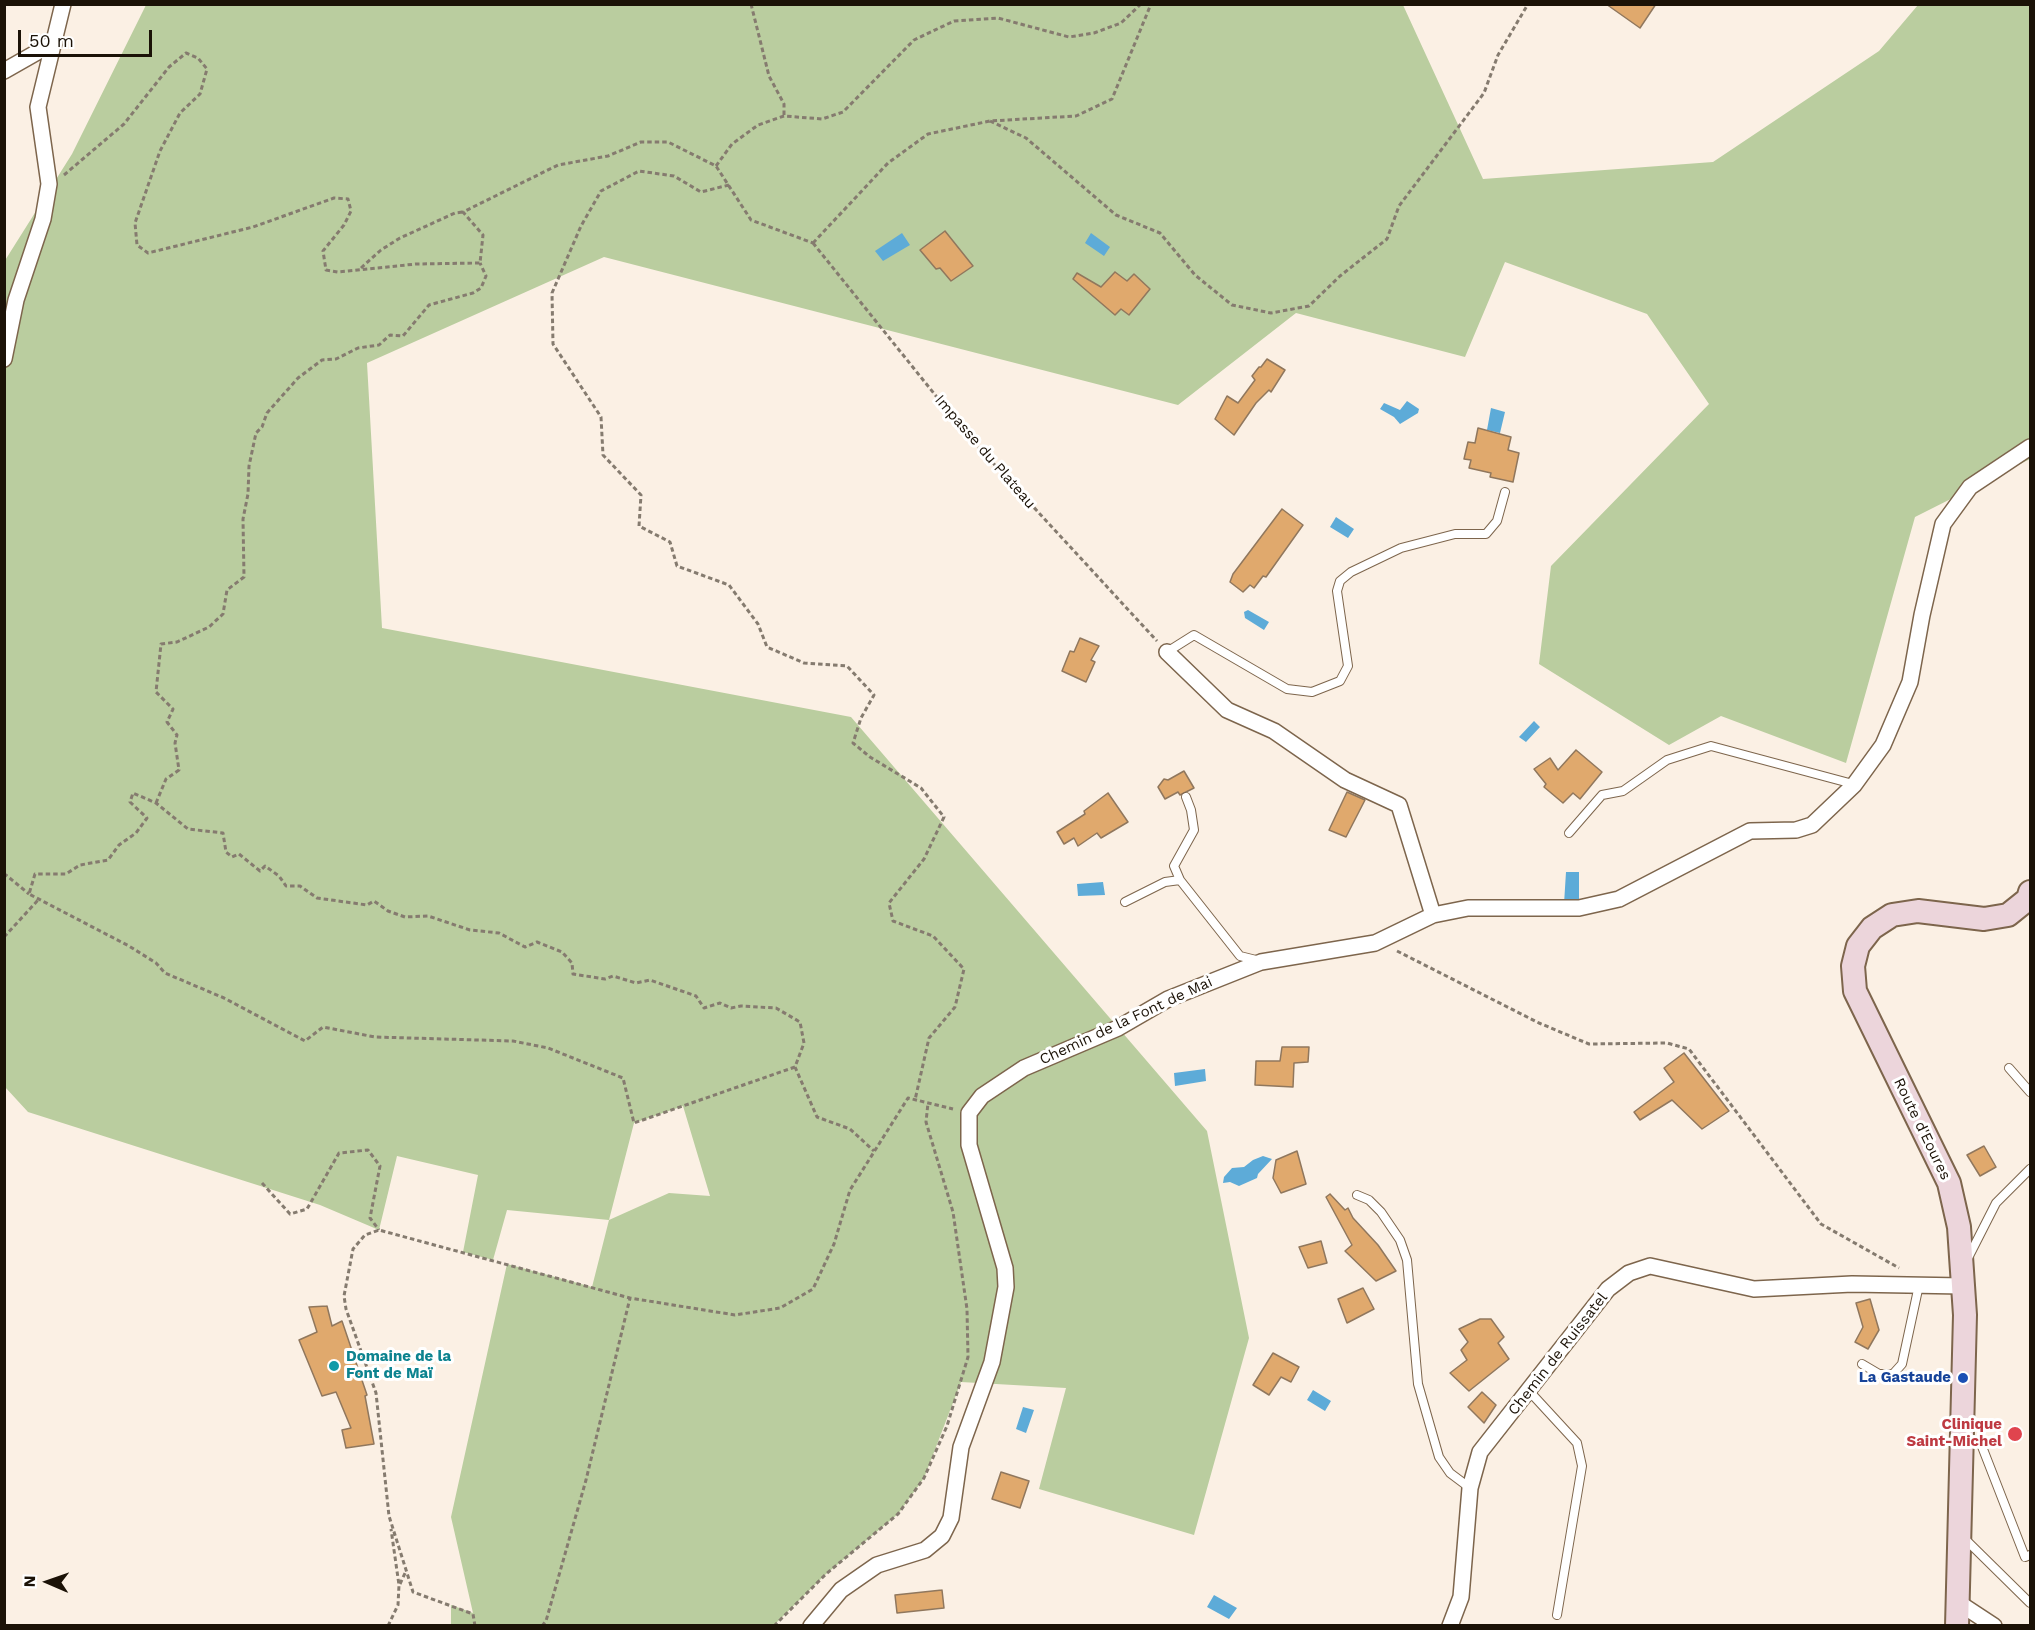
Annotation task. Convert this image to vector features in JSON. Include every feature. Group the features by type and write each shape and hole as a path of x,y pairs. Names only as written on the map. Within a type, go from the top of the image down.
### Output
{"street":[{"path":"4,359 16,300 43,219 49,184 38,107 63,4"},
{"path":"4,71 55,42"},
{"name":"Chemin de la Font de Mai","path":"969,1113 982,1096 1024,1068 1118,1028 1168,999 1261,962 1376,943 1434,915 1468,908 1579,908 1619,899 1750,831 1796,830 1812,825 1854,785 1883,745 1910,682 1922,615 1943,524 1970,487 2031,447"},
{"path":"1167,652 1227,710 1274,731 1345,780 1400,806 1434,915"},
{"name":"Route d'Eoures","path":"1957,1626 1965,1315 1959,1227 1949,1183 1855,991 1853,966 1858,946 1872,928 1892,915 1918,911 1984,919 2008,915 2028,899 2031,892"},
{"path":"811,1626 841,1590 877,1565 925,1550 942,1536 951,1518 962,1447 992,1362 1006,1287 1005,1268 969,1145 969,1113"},
{"name":"Chemin de Ruissatel","path":"1450,1626 1461,1597 1470,1488 1480,1452 1530,1392 1608,1289 1629,1273 1650,1266 1754,1290 1852,1284 1919,1285 1962,1278"},
{"path":"1959,1603 1994,1626"}],"lane":[{"path":"1167,652 1194,635 1287,688 1312,692 1340,681 1347,666 1336,591 1340,581 1351,572 1401,549 1455,534 1486,534 1497,521 1505,492"},
{"path":"1569,832 1602,795 1623,791 1667,760 1711,746 1854,785"},
{"path":"1186,797 1194,830 1174,866 1180,880 1240,956 1261,962"},
{"path":"1125,902 1165,882 1180,880"},
{"path":"2009,1068 2031,1092"},
{"path":"1962,1278 1996,1203 2031,1169"},
{"path":"1357,1195 1369,1200 1381,1212 1400,1240 1407,1260 1418,1384 1439,1457 1450,1473 1470,1488"},
{"path":"1862,1364 1879,1374 1893,1374 1902,1364 1919,1285"},
{"path":"1530,1392 1577,1443 1582,1466 1557,1615"},
{"path":"1961,1432 1981,1444 2025,1557 2031,1555"},
{"path":"1959,1533 2031,1603"}],"path":[{"path":"751,4 769,76 784,104 784,116"},
{"path":"716,166 732,144 758,124 784,116 822,119 843,112 914,40 954,21 998,18 1069,37 1094,33 1121,23 1141,4"},
{"path":"360,270 381,250 400,238 455,213 463,213 558,165 608,156 641,142 668,142 716,166 751,220 813,243 888,163 927,134 990,121 1076,116 1112,99 1151,4"},
{"path":"990,121 1026,138 1116,215 1160,233 1195,275 1232,305 1271,314 1309,306 1340,276 1387,239 1399,206 1484,93 1498,55 1528,4"},
{"path":"49,184 71,171 124,124 170,67 186,53 198,58 207,69 200,94 180,113 160,151 135,223 137,245 148,253 253,227 334,198 348,199 351,211 344,225 323,251 326,270 360,270 416,264 480,263"},
{"path":"729,185 701,192 674,176 639,171 601,190 581,226 552,293 553,344 601,417 603,454 641,495 639,526 670,542 677,566 729,585 758,624 767,648 804,663 846,666 874,695 861,718 853,743 870,757 921,788 944,817 924,859 889,903 893,921 933,936 964,969 955,1007 929,1038 915,1100"},
{"path":"156,803 166,779 180,770 175,743 177,735 167,722 173,709 156,692 161,644 177,642 209,627 223,615 227,590 244,577 243,519 248,494 249,466 256,433 262,427 267,413 298,378 322,360 336,359 358,348 379,345 390,335 403,336 429,305 473,293 482,288 486,276 480,263 483,235 463,213"},
{"name":"Impasse du Plateau","path":"813,243 969,437 1167,652"},
{"path":"29,894 35,874 66,874 80,865 108,860 119,845 136,833 147,818 130,802 134,793 156,803 188,830 223,833 226,852 232,857 239,854 260,871 265,866 279,876 286,886 300,886 317,898 367,905 374,900 388,911 405,917 428,916 470,930 500,933 525,947 537,942 562,952 572,963 573,974 605,979 613,976 636,983 650,980 696,996 704,1008 720,1003 731,1008 741,1005 776,1008 800,1022 804,1043 795,1067 818,1117 850,1130 874,1151"},
{"path":"4,877 6,875 29,894 129,946 156,963 165,973 224,998 305,1041 322,1027 375,1037 513,1041 548,1048 623,1078 634,1123 795,1067"},
{"path":"4,937 39,899"},
{"path":"1376,943 1406,955 1539,1023 1589,1044 1667,1043 1689,1049 1821,1224 1901,1269"},
{"path":"388,1626 398,1605 399,1585 376,1393 346,1310 345,1296 353,1249 365,1235 379,1230 630,1298 735,1315 780,1308 813,1289 834,1244 850,1190 908,1098 969,1113"},
{"path":"774,1626 826,1574 898,1514 924,1478 947,1426 969,1357 967,1309 954,1222 926,1122 928,1103"},
{"path":"262,1183 290,1214 307,1209 339,1153 368,1150 380,1166 370,1218 379,1230"},
{"path":"542,1626 546,1621 586,1480 630,1298"},
{"path":"389,1516 413,1592 473,1614 475,1626"},
{"path":"399,1585 407,1569"}],"green space":[{"path":"146,5 1403,5 1483,179 1713,162 1879,51 1918,5 2030,5 2030,459 1915,517 1846,763 1721,716 1669,745 1539,664 1551,566 1709,404 1647,314 1505,262 1465,357 1296,313 1178,405 604,257 367,363 382,628 851,717 1207,1131 1249,1338 1194,1535 1039,1489 1066,1388 961,1382 924,1478 898,1514 826,1574 774,1625 451,1625 451,1605 473,1613 451,1517 507,1264 592,1287 609,1220 507,1210 493,1260 463,1252 478,1175 397,1156 379,1230 320,1205 28,1112 5,1087 4,262 72,154","holes":["683,1106 710,1196 669,1193 609,1220 634,1123"]}],"water":[{"path":"902,233 910,245 883,261 875,251"},
{"path":"1091,233 1110,247 1104,256 1085,243"},
{"path":"1407,401 1419,409 1418,413 1400,424 1394,417 1380,409 1384,403 1400,410"},
{"path":"1491,408 1505,412 1500,433 1487,430"},
{"path":"1336,517 1354,529 1348,538 1330,527"},
{"path":"1248,610 1269,622 1264,630 1245,618 1244,612"},
{"path":"1534,721 1540,727 1526,742 1519,737"},
{"path":"1566,872 1579,872 1579,902 1564,904"},
{"path":"1103,882 1105,895 1078,896 1077,884"},
{"path":"1205,1069 1206,1081 1175,1086 1174,1073"},
{"path":"1263,1156 1272,1159 1257,1178 1239,1186 1230,1182 1223,1183 1224,1177 1232,1168 1244,1167"},
{"path":"1313,1390 1331,1401 1325,1411 1307,1400"},
{"path":"1023,1407 1034,1410 1026,1433 1016,1429"},
{"path":"1214,1595 1237,1608 1229,1619 1207,1607"}],"building":[{"path":"1606,4 1656,4 1640,28"},
{"path":"945,231 973,266 951,281 940,268 936,269 920,250"},
{"path":"1115,272 1127,281 1134,274 1150,289 1129,315 1121,309 1115,315 1073,279 1077,273 1101,287"},
{"path":"1267,359 1285,370 1271,392 1269,390 1256,403 1234,435 1215,419 1227,396 1238,403 1255,380 1252,376"},
{"path":"1478,428 1511,437 1508,450 1519,453 1513,482 1490,477 1491,473 1469,468 1471,460 1464,459 1468,442 1475,443"},
{"path":"1282,509 1303,525 1266,577 1263,576 1254,588 1250,585 1243,592 1230,582 1233,574"},
{"path":"1080,638 1099,646 1091,660 1095,662 1086,682 1062,671 1070,651 1074,652"},
{"path":"1576,750 1602,772 1580,799 1573,793 1563,803 1544,787 1546,784 1534,769 1550,758 1558,770"},
{"path":"1184,771 1194,788 1180,795 1178,792 1165,799 1158,787 1164,779 1168,780"},
{"path":"1347,792 1365,800 1346,837 1329,830"},
{"path":"1108,793 1128,822 1101,838 1097,833 1078,846 1074,838 1064,844 1057,832 1085,814 1084,811"},
{"path":"1282,1047 1309,1047 1308,1062 1294,1063 1293,1087 1255,1085 1256,1061 1280,1061"},
{"path":"1684,1053 1729,1111 1702,1129 1672,1100 1640,1120 1634,1112 1674,1082 1664,1068"},
{"path":"1984,1146 1996,1167 1980,1176 1967,1155"},
{"path":"1297,1151 1306,1184 1281,1193 1273,1178 1276,1160"},
{"path":"1330,1194 1345,1210 1348,1208 1353,1218 1378,1245 1396,1271 1376,1281 1345,1251 1352,1245 1326,1197"},
{"path":"1321,1241 1327,1263 1308,1268 1299,1247"},
{"path":"1363,1288 1374,1309 1347,1323 1338,1299"},
{"path":"1870,1299 1879,1330 1868,1349 1855,1342 1863,1327 1856,1303"},
{"name":"Domaine de la Font de Maï","path":"327,1306 332,1326 342,1321 367,1395 365,1396 374,1444 346,1448 342,1430 351,1428 336,1392 322,1396 299,1340 317,1332 309,1307"},
{"path":"1480,1319 1491,1319 1504,1337 1498,1343 1509,1359 1469,1391 1450,1373 1467,1360 1461,1350 1468,1342 1459,1329"},
{"path":"1273,1353 1299,1367 1291,1382 1281,1377 1269,1395 1253,1385"},
{"path":"1482,1392 1496,1405 1484,1423 1468,1407"},
{"path":"1001,1472 1029,1481 1020,1508 992,1499"},
{"path":"942,1590 944,1608 897,1613 895,1595"}],"place":[{"name":"Domaine de la Font de Maï","path":"334,1366"},
{"name":"La Gastaude","path":"1963,1378"},
{"name":"Clinique Saint-Michel","path":"2015,1434"}]}
